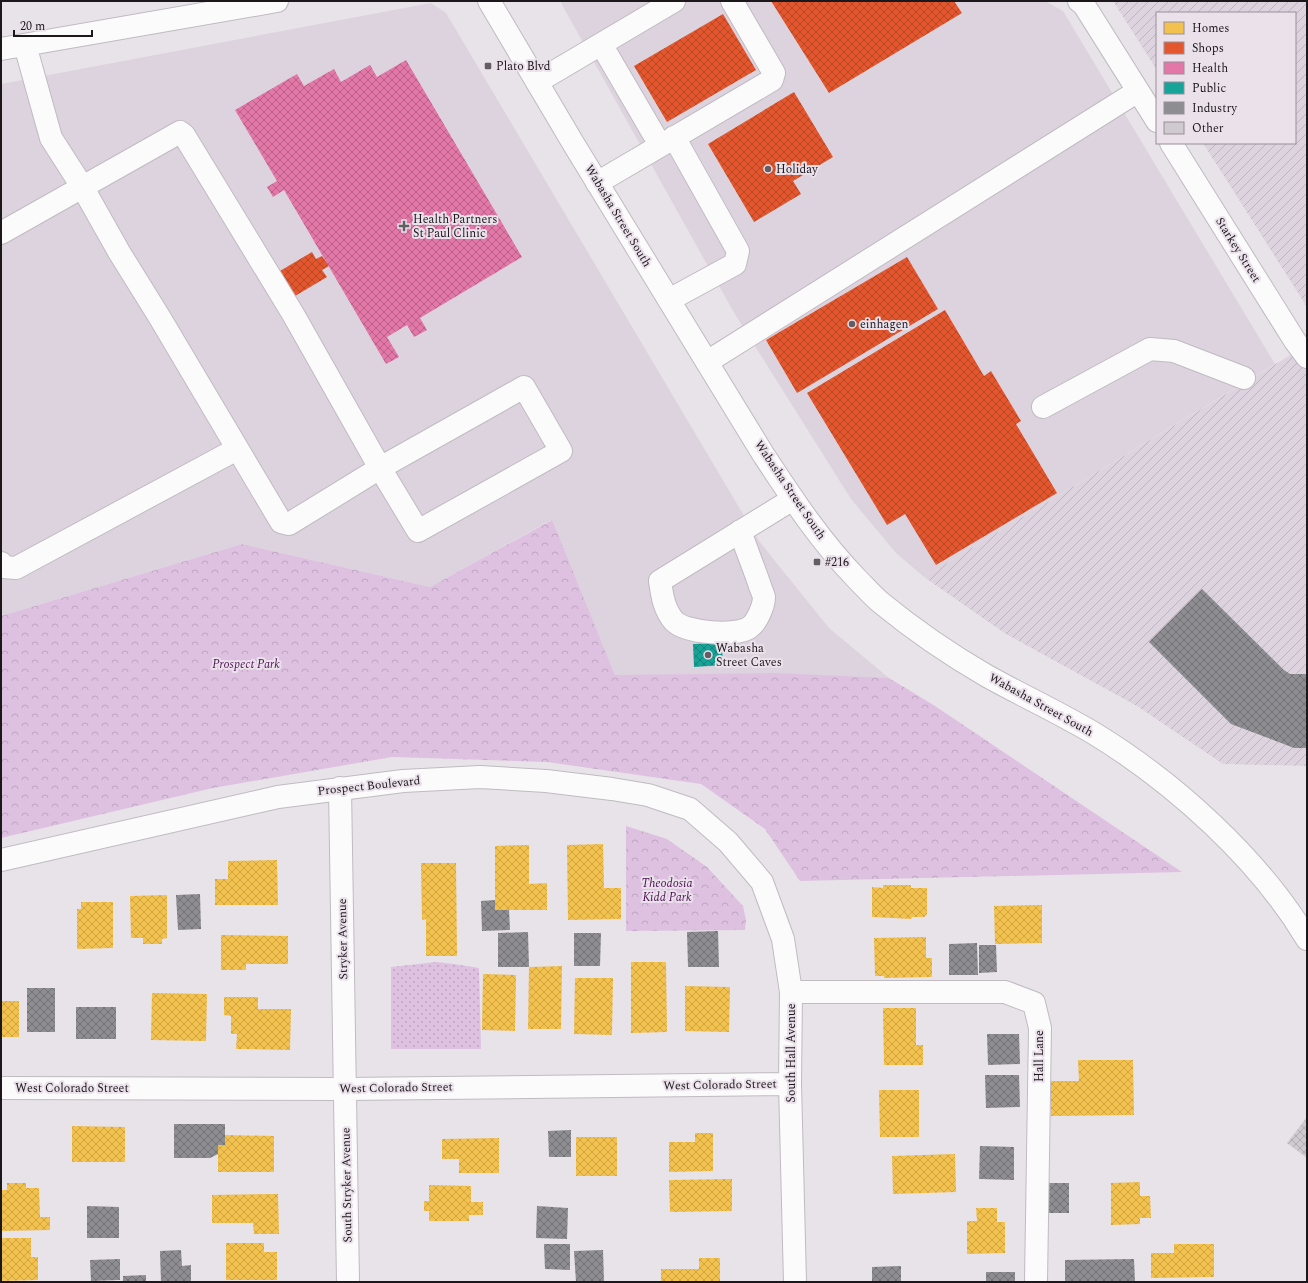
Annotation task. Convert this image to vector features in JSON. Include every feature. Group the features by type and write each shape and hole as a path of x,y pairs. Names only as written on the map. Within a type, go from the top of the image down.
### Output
{"street":[{"path":"1,49 277,1"},
{"name":"Wabasha Street South","path":"488,1 597,183 793,499 818,534 845,566 878,601 915,630 951,655 1095,734 1124,753 1181,797 1207,819 1254,869 1284,905 1307,940"},
{"path":"537,82 674,1"},
{"path":"597,183 772,80 774,73 732,1"},
{"path":"1079,1 1084,5 1156,119"},
{"path":"601,44 667,141 738,251 735,264 669,300"},
{"path":"1,233 83,188 180,132 184,135 293,314 380,468 418,531 561,451 524,387 380,468 288,524 281,522 160,318 119,252 83,188 51,138 25,45"},
{"path":"707,362 1138,91"},
{"name":"Starkey Street","path":"1172,144 1295,341 1307,357"},
{"path":"1043,407 1150,349 1174,351 1244,378"},
{"path":"1,563 3,567 16,568 237,449"},
{"path":"740,531 764,597 760,614 750,628 735,631 699,631 686,628 674,622 668,613 663,598 660,581 740,531 793,499"},
{"name":"Prospect Boulevard","path":"1,860 278,797 403,781 480,777 546,781 648,795 690,809 728,842"},
{"name":"Stryker Avenue","path":"340,788 345,1089"},
{"name":"South Hall Avenue","path":"728,842 762,882 783,939 791,992 790,1084 795,1282"},
{"name":"Hall Lane","path":"791,992 1005,992 1034,1003 1040,1028 1036,1282"},
{"name":"West Colorado Street","path":"1,1088 345,1089 790,1084"},
{"name":"South Stryker Avenue","path":"345,1089 348,1282"}],"shaded area":[{"path":"562,1 1045,1 1063,11 1275,364 924,577 896,553 851,499 733,311 561,3"},
{"path":"1113,1 1307,1 1307,307 1204,144 1296,144 1296,12 1156,12 1156,68"},
{"path":"431,3 446,13 759,541 829,628 889,678 615,675 551,520 430,587 242,544 1,616 1,84"},
{"path":"1307,345 1307,766 1223,764 1137,706 1006,634 924,577"}],"green space":[{"name":"Prospect Park","path":"552,520 615,675 774,673 889,678 935,706 1182,872 800,881 765,829 701,784 547,762 392,757 213,788 1,838 1,616 242,544 430,587"},
{"name":"Theodosia Kidd Park","path":"626,826 667,839 707,867 743,906 746,920 745,930 626,931"},
{"path":"436,962 479,968 481,1049 391,1049 391,967"}],"building: Homes":[{"path":"603,844 604,888 621,888 621,919 568,920 567,845"},
{"path":"529,845 529,884 547,883 547,910 495,910 495,846"},
{"path":"277,860 278,905 215,905 215,879 228,879 228,861"},
{"path":"421,863 456,863 457,956 426,956 426,919 422,920"},
{"path":"883,885 911,885 911,888 927,888 927,914 924,917 912,917 911,919 872,917 872,887 883,888"},
{"path":"167,895 167,938 162,939 162,944 143,944 143,938 131,938 130,896"},
{"path":"81,902 113,902 113,948 77,949 77,909 81,909"},
{"path":"1042,905 1042,943 995,944 994,906"},
{"path":"221,935 288,936 288,964 246,964 246,970 221,970"},
{"path":"926,937 926,958 932,958 932,977 884,978 884,976 875,976 874,938"},
{"path":"631,962 666,962 667,1032 631,1033"},
{"path":"562,966 561,1029 528,1029 529,967"},
{"path":"483,974 516,975 515,1031 482,1030"},
{"path":"575,978 613,978 612,1035 574,1034"},
{"path":"685,986 730,987 729,1032 685,1031"},
{"path":"152,993 207,994 206,1041 151,1040"},
{"path":"224,997 258,997 258,1009 291,1009 290,1050 236,1049 237,1034 231,1034 231,1016 224,1015"},
{"path":"1,1001 19,1001 19,1037 1,1037"},
{"path":"883,1008 916,1008 916,1045 923,1045 923,1065 884,1065"},
{"path":"1078,1060 1133,1060 1134,1115 1051,1116 1051,1081 1079,1081"},
{"path":"879,1090 919,1090 919,1137 880,1137"},
{"path":"72,1126 125,1127 125,1162 72,1162"},
{"path":"695,1133 713,1133 713,1171 669,1172 669,1142 695,1142"},
{"path":"225,1135 274,1136 274,1172 218,1172 218,1145 225,1145"},
{"path":"576,1137 617,1137 617,1176 576,1176"},
{"path":"499,1138 499,1173 459,1173 459,1159 442,1159 442,1139"},
{"path":"955,1154 956,1192 893,1194 892,1156"},
{"path":"732,1179 732,1211 670,1212 669,1180"},
{"path":"1140,1182 1140,1196 1150,1196 1151,1218 1140,1218 1140,1224 1111,1225 1111,1183"},
{"path":"7,1183 26,1183 26,1188 39,1188 40,1217 50,1217 50,1230 1,1231 1,1190 7,1190"},
{"path":"429,1185 471,1186 471,1202 483,1202 483,1215 469,1215 469,1221 429,1221 429,1211 424,1211 424,1201 429,1201"},
{"path":"278,1194 279,1234 254,1234 253,1223 212,1223 212,1195"},
{"path":"976,1208 997,1208 997,1222 1005,1222 1005,1253 967,1254 967,1221 977,1221"},
{"path":"1,1238 31,1238 31,1257 38,1257 38,1280 1,1281"},
{"path":"226,1243 264,1243 264,1252 277,1252 277,1280 226,1280"},
{"path":"1174,1244 1214,1244 1214,1277 1151,1278 1151,1253 1174,1253"},
{"path":"699,1258 720,1258 720,1282 661,1282 661,1269 699,1269"}],"building: Shops":[{"path":"771,1 954,1 962,13 829,93"},
{"path":"723,14 756,70 667,122 634,66"},
{"name":"Holiday","path":"794,92 833,157 793,181 801,194 754,222 708,144"},
{"path":"312,252 316,259 322,256 329,266 322,270 327,277 295,296 280,271"},
{"name":"einhagen","path":"907,257 938,309 797,393 766,340"},
{"path":"945,310 984,376 991,371 1021,421 1016,424 1057,493 936,565 905,514 887,525 807,393"}],"building: Health":[{"name":"Health Partners St Paul Clinic","path":"406,60 522,257 420,318 427,330 414,337 407,325 387,337 399,357 386,364 284,190 273,197 267,187 277,181 235,110 297,74 304,86 334,69 341,82 370,65 377,77"}],"building: Public":[{"name":"Wabasha Street Caves","path":"722,643 723,665 694,667 693,644"}],"building: Industry":[{"path":"1202,589 1284,670 1290,674 1307,674 1307,748 1294,748 1231,724 1149,642"},
{"path":"200,894 201,929 178,930 176,895"},
{"path":"495,900 495,910 509,910 510,930 482,931 481,901"},
{"path":"718,931 719,967 688,967 687,932"},
{"path":"528,932 529,967 498,967 498,933"},
{"path":"574,933 601,933 600,966 574,966"},
{"path":"977,943 978,975 949,975 949,944"},
{"path":"979,945 996,945 997,972 979,973"},
{"path":"27,988 55,988 55,1032 27,1032"},
{"path":"76,1007 116,1007 116,1039 76,1039"},
{"path":"987,1034 1019,1034 1020,1064 988,1065"},
{"path":"985,1075 1019,1075 1020,1107 986,1108"},
{"path":"174,1124 225,1124 225,1145 218,1145 218,1154 210,1158 174,1158"},
{"path":"571,1130 571,1157 549,1157 548,1131"},
{"path":"980,1146 1014,1147 1014,1180 979,1179"},
{"path":"1045,1183 1069,1183 1069,1213 1045,1213"},
{"path":"87,1206 119,1207 119,1238 87,1238"},
{"path":"537,1206 568,1208 567,1239 536,1238"},
{"path":"544,1244 570,1244 570,1270 545,1269"},
{"path":"181,1250 182,1266 191,1265 191,1282 161,1282 160,1251"},
{"path":"603,1250 604,1281 576,1282 574,1251"},
{"path":"120,1259 120,1280 91,1281 90,1260"},
{"path":"1134,1259 1135,1282 1065,1282 1065,1260"},
{"path":"901,1266 901,1282 872,1282 872,1267"},
{"path":"986,1272 1015,1272 1015,1282 986,1282"},
{"path":"146,1275 146,1282 123,1282 123,1276"}],"building: Other":[{"path":"1307,1117 1307,1158 1287,1143"}],"place":[{"name":"Plato Blvd","path":"488,66"},
{"name":"Holiday","path":"768,169"},
{"name":"Health Partners St Paul Clinic","path":"404,226"},
{"name":"einhagen","path":"852,324"},
{"name":"#216","path":"817,562"},
{"name":"Wabasha Street Caves","path":"708,655"}]}
